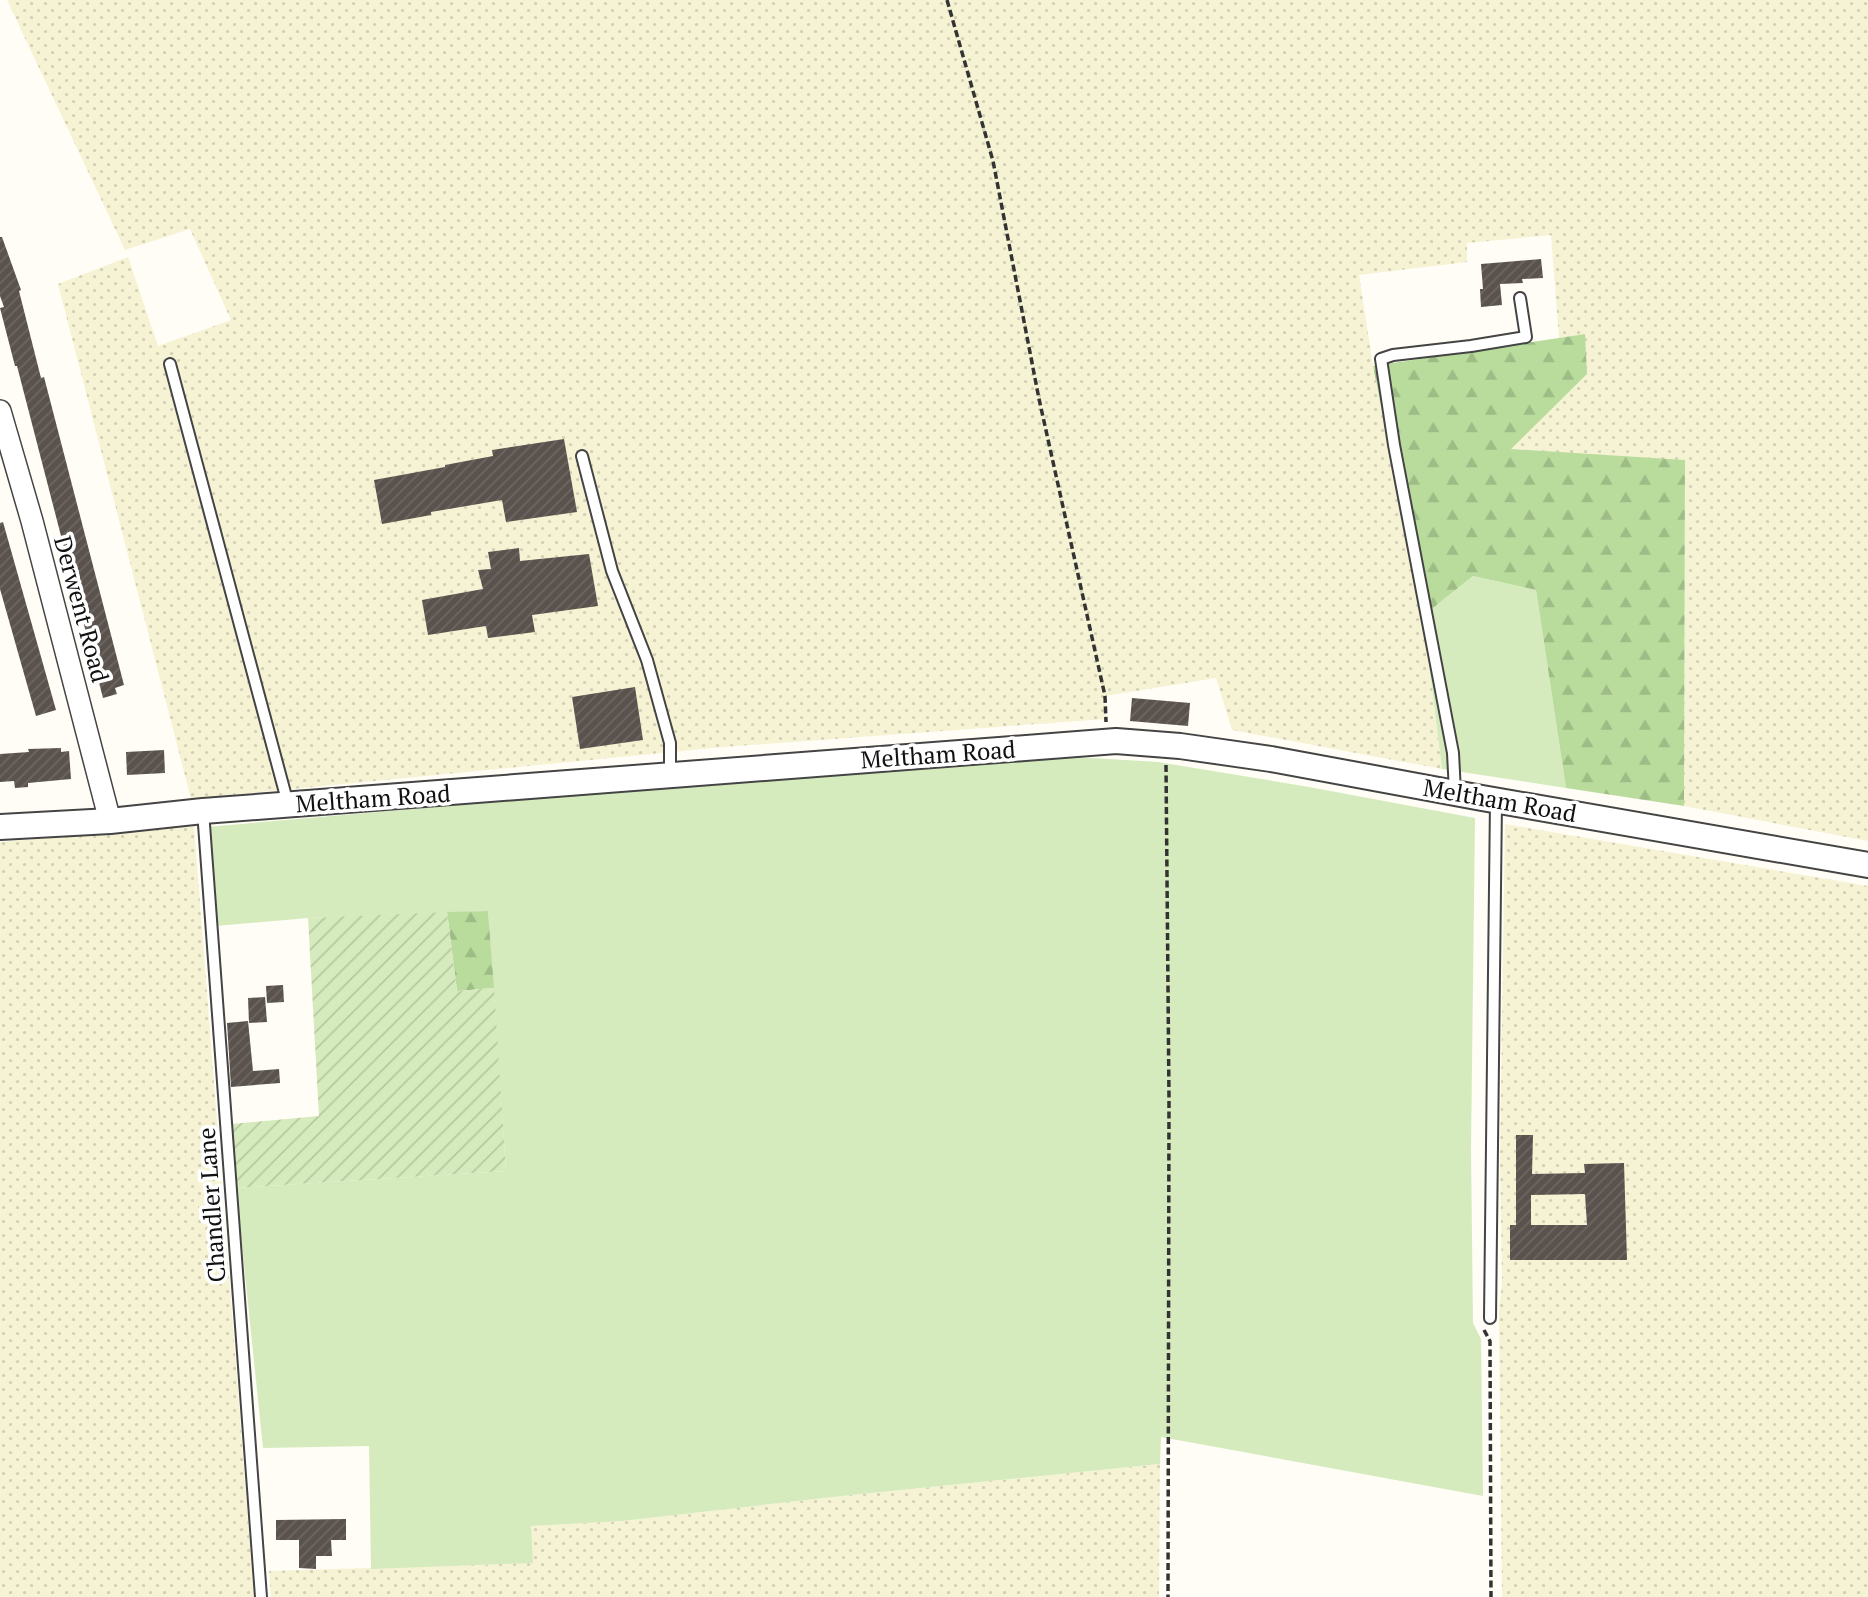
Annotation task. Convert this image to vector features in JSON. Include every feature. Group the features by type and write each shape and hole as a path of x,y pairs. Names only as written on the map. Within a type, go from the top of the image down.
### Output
{"street":[{"name":"Derwent Road","path":"0,411 32,521 110,821"},
{"name":"Meltham Road","path":"0,827 110,821 288,804 1108,741 1166,745 1271,760 1868,865"}],"lane":[{"path":"1455,792 1453,753 1394,445 1381,359 1393,355 1526,337 1520,298"},
{"path":"170,363 288,804"},
{"path":"582,456 612,571 647,660 670,743 670,775"},
{"path":"1490,1318 1496,801"},
{"name":"Chandler Lane","path":"204,811 261,1597"}],"path":[{"path":"947,0 993,161 1039,399 1105,696 1108,741"},
{"path":"1166,745 1169,1099 1168,1597"}],"shaded area":[{"path":"7,0 1868,0 1868,841 1684,806 1685,461 1510,449 1585,334 1559,338 1551,235 1467,243 1467,262 1359,275 1373,366 1423,616 1442,769 1232,730 1216,678 1105,696 1106,719 723,747 191,799 58,284 128,257 158,346 231,320 190,229 125,250"},
{"path":"1505,824 1868,886 1868,1597 1502,1597 1499,1310 1502,1284 1500,1158"},
{"path":"194,826 254,1597 0,1597 0,842"},
{"path":"1160,1464 1159,1597 271,1597 269,1571 532,1563 530,1526 622,1521"}],"green space":[{"path":"1585,334 1587,374 1511,449 1685,460 1684,806 1566,788 1536,590 1473,576 1423,616 1373,366"},
{"path":"1473,576 1536,590 1566,788 1442,769 1423,616"},
{"path":"1076,757 1158,762 1475,818 1471,1149 1473,1323 1481,1339 1483,1496 1161,1437 1160,1464 622,1521 531,1526 533,1563 371,1569 369,1446 263,1448 236,1188 506,1171 488,911 308,918 215,926 206,827"},
{"path":"488,911 494,988 457,991 447,912"},
{"path":"447,912 457,991 494,988 506,1171 236,1188 231,1124 319,1116 308,918"}],"building":[{"path":"0,237 21,290 19,291 41,378 44,377 124,685 115,688 117,694 103,698 0,308 4,307 0,296"},
{"path":"1541,259 1543,278 1522,279 1523,283 1500,284 1502,305 1481,307 1481,264"},
{"path":"564,439 577,512 506,522 502,500 431,512 431,515 382,524 374,480 493,456 492,450"},
{"path":"3,522 56,710 36,716 0,589 0,523"},
{"path":"519,548 520,561 589,554 598,606 532,615 535,632 488,638 486,626 428,635 422,600 483,589 478,570 491,569 488,552"},
{"path":"635,687 643,740 580,749 572,697"},
{"path":"1132,698 1190,703 1188,726 1130,721"},
{"path":"61,748 61,752 69,751 71,779 28,783 28,787 15,788 14,781 0,782 0,754 29,752 28,749"},
{"path":"164,750 165,773 127,775 126,752"},
{"path":"283,985 284,1002 267,1003 266,986"},
{"path":"265,997 267,1022 249,1023 248,998"},
{"path":"248,1021 253,1071 279,1069 280,1083 231,1087 227,1023"},
{"path":"1516,1135 1533,1135 1532,1174 1585,1173 1584,1164 1624,1163 1627,1260 1510,1260 1510,1225 1516,1225","holes":["1585,1194 1587,1225 1531,1225 1531,1195"]},
{"path":"346,1519 346,1540 331,1540 332,1556 316,1556 316,1569 299,1568 299,1540 276,1540 276,1520"}]}
